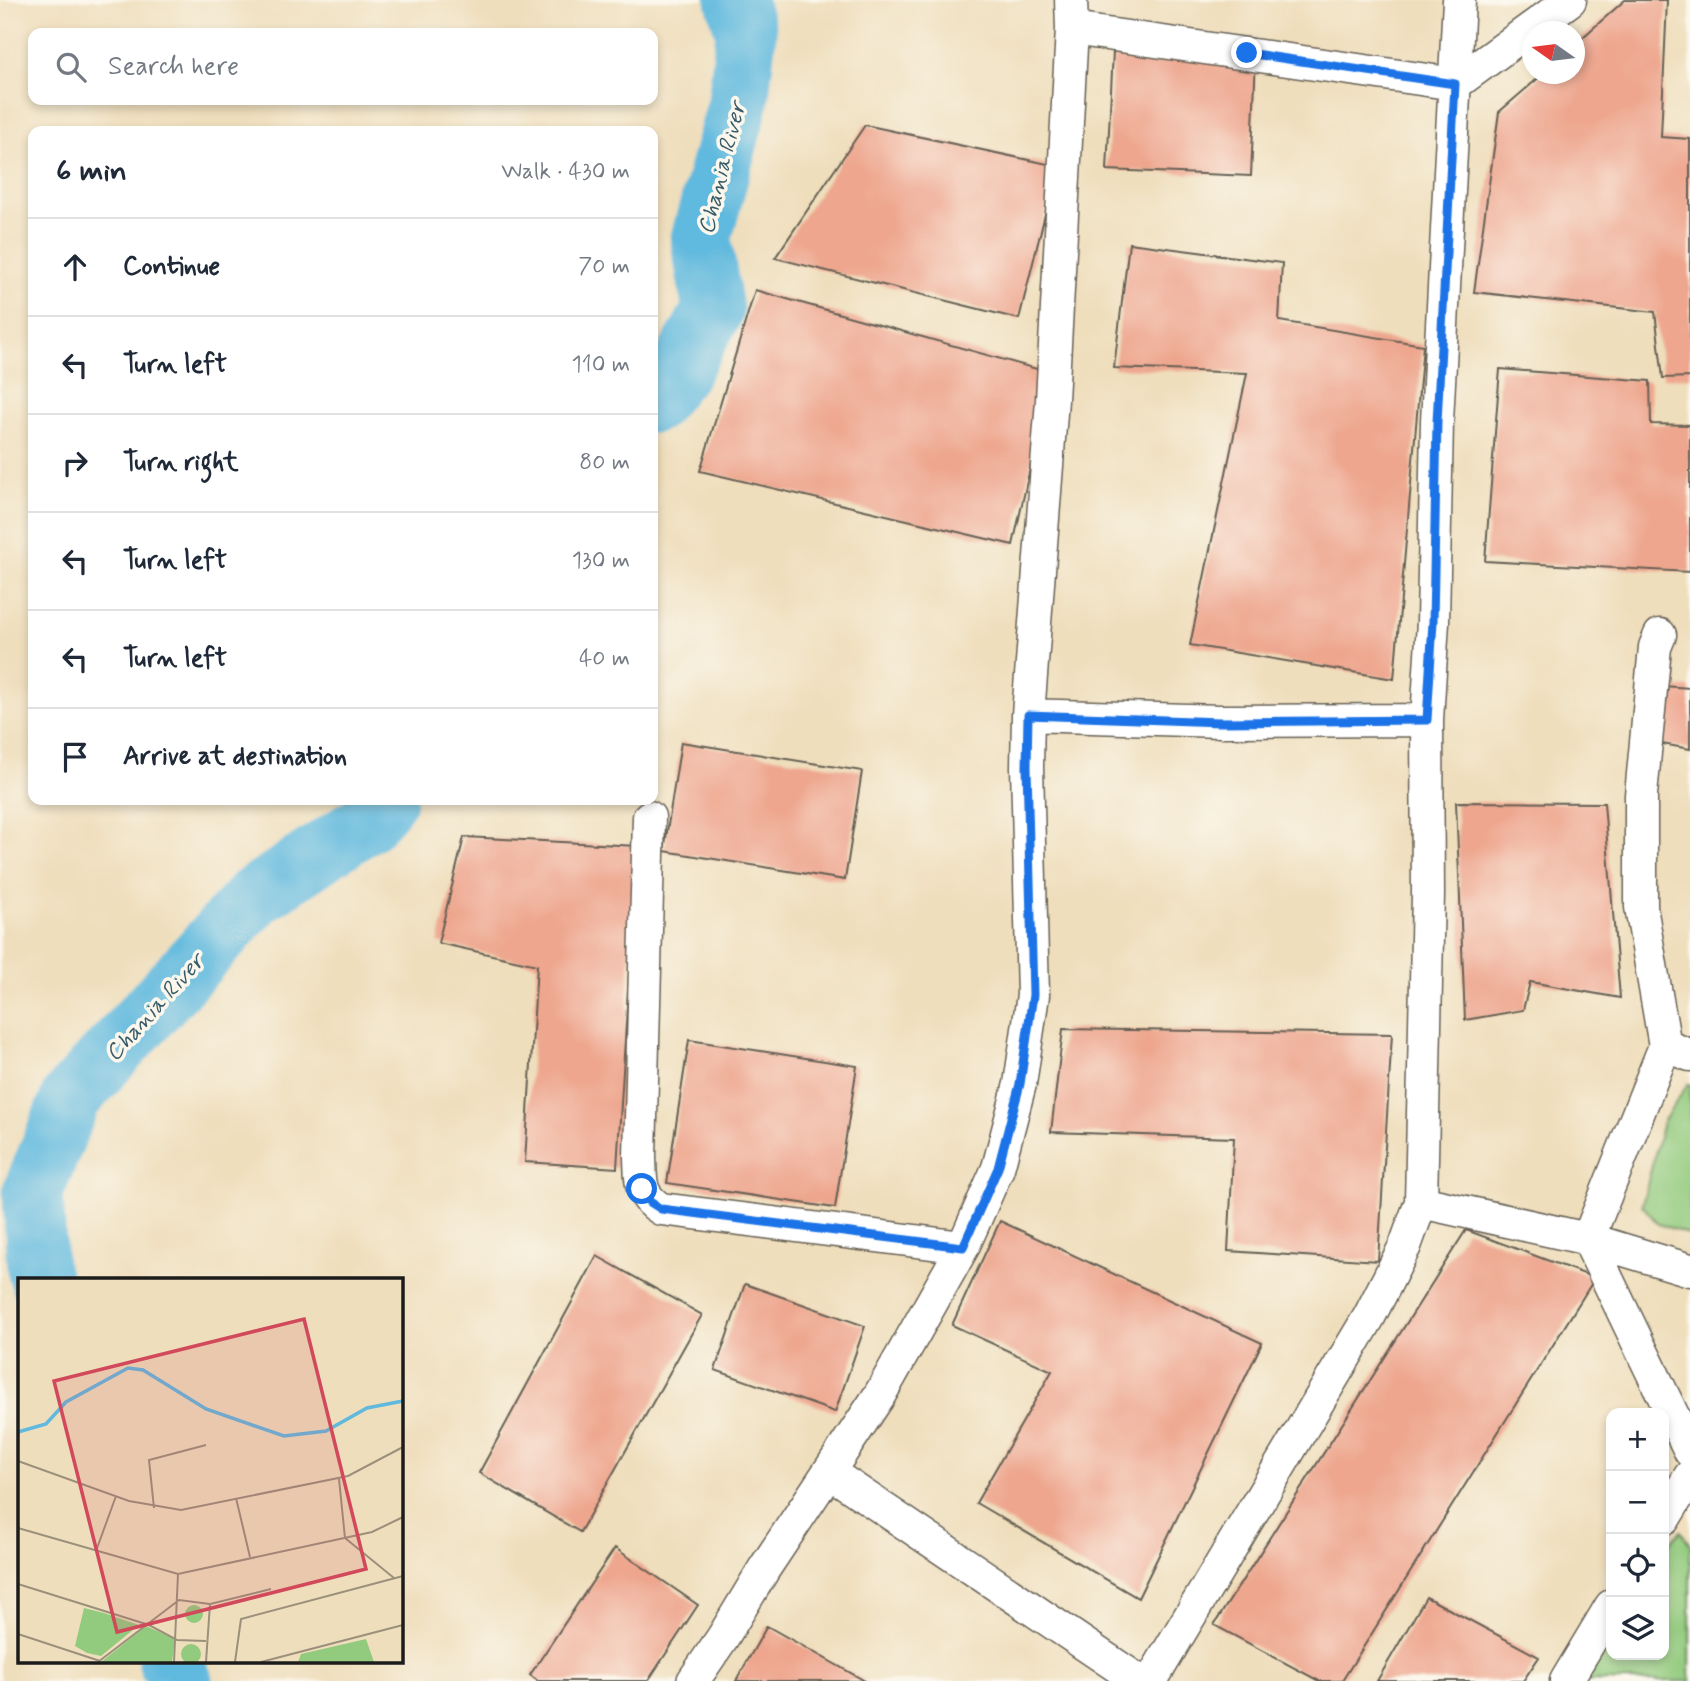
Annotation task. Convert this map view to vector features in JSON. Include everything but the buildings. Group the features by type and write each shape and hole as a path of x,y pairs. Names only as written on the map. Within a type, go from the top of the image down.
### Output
{"street":[{"path":"1151,1681 1369,1317 1405,1246 1421,1202 1428,894 1427,720 1433,622 1437,422 1460,0"},
{"path":"693,1681 879,1396 963,1247 998,1168 1020,1084 1033,995 1028,715 1052,400 1071,14 1455,84 1570,0"},
{"path":"1588,1239 1677,1051 1641,907 1641,795 1655,647 1660,635"},
{"path":"1028,715 1220,722 1427,720"},
{"path":"649,817 640,1156 642,1189 650,1202 661,1209 963,1247"},
{"path":"1421,1202 1588,1239 1690,1270"},
{"path":"1588,1239 1690,1451"},
{"path":"829,1472 1139,1681"},
{"path":"1669,1511 1690,1476"},
{"path":"1566,1681 1606,1614"}],"green space":[{"path":"1688,1084 1690,1235 1658,1224 1642,1205 1663,1122"},
{"path":"1681,1531 1690,1545 1690,1681 1585,1681 1606,1644 1606,1660 1669,1660 1669,1544"}],"waterway":[{"name":"Chania River","path":"658,397 681,368 713,310 701,239 738,103 746,33 736,0"},
{"name":"Chania River","path":"40,1278 37,1268 33,1192 71,1098 254,897 367,822 382,805"},
{"name":"Chania River","path":"170,1664 182,1681"}],"route":[{"path":"642,1189 650,1202 661,1209 963,1247 998,1168 1020,1084 1033,995 1028,715 1220,722 1427,720 1433,622 1437,422 1455,84 1247,53"}]}
